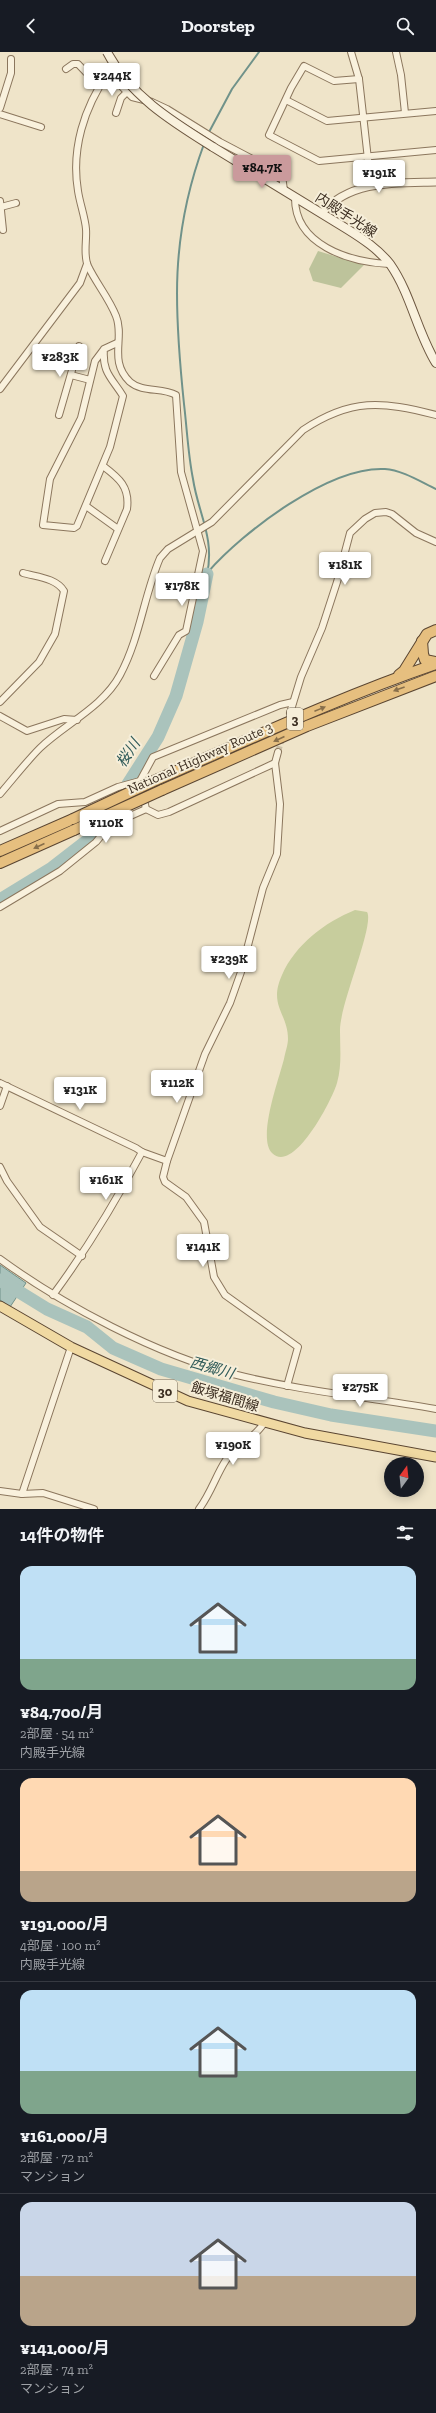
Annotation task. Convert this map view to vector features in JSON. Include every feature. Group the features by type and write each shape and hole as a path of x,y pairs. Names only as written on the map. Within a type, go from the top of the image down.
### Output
{"highway":[{"path":"390,680 404,671 422,641 428,634 436,630"},
{"path":"422,641 422,654 425,660 436,663"},
{"name":"National Highway Route 3","path":"0,851 156,780 390,680 436,663"},
{"name":"National Highway Route 3","path":"0,863 307,726 436,676"}],"main road":[{"name":"内殿手光線","path":"107,52 130,84 154,108 213,147 367,242 389,264 404,290 423,338 436,363"},
{"name":"飯塚福間線","path":"0,1306 71,1347 188,1401 305,1433 436,1457"}],"street":[{"path":"351,52 359,79 371,186"},
{"path":"396,52 401,75 405,113"},
{"path":"0,108 11,73 12,59"},
{"path":"66,69 73,64 78,64 99,86"},
{"path":"359,79 334,81 304,66 269,135 319,161 367,155 436,150"},
{"path":"0,389 80,283 87,264 86,229 76,176 77,148 83,121 99,86 108,73 126,92 167,109 226,145 277,172 282,176 284,190"},
{"path":"116,113 121,98 126,92"},
{"path":"286,100 327,121 436,111"},
{"path":"0,114 41,128"},
{"path":"322,213 341,196 371,186 436,182"},
{"path":"295,197 295,208 297,214 317,244 346,255 374,263 389,264"},
{"path":"3,230 0,204 16,203"},
{"path":"87,264 117,317 117,343 120,367 131,382 141,388 168,391 176,395 181,472 203,551 186,631 179,635 154,676"},
{"path":"104,349 103,363 109,378 123,396 110,447 86,506 74,528 43,525 50,479 81,418 96,361 104,349 117,343"},
{"path":"59,415 79,346"},
{"path":"71,374 90,380"},
{"path":"0,794 40,748 77,720 120,676 138,630 160,558 168,549 212,522 303,430 320,419 349,407 363,405 401,408 436,415"},
{"path":"103,466 121,480 128,502 105,561"},
{"path":"86,506 118,529"},
{"path":"290,713 301,677 322,628 337,582 350,533 357,524 375,513 386,512 392,514 416,533 436,542"},
{"path":"0,702 38,662 55,634 64,591 60,585 51,580 23,573"},
{"path":"275,763 169,812 158,815 151,813 146,809 140,781 153,757 280,705 293,702"},
{"path":"0,716 27,731 64,719 77,720"},
{"path":"278,752 275,763 280,804 277,854 263,888 241,972 232,997 205,1054 163,1173 166,1182 186,1197 204,1222 212,1268 222,1291 298,1347 287,1386"},
{"path":"0,831 58,804 85,802 118,787 140,781"},
{"path":"0,907 61,872 96,842 110,825 146,809"},
{"path":"0,1083 142,1152 167,1161"},
{"path":"0,1106 7,1086"},
{"path":"53,1295 82,1256 110,1213 142,1152"},
{"path":"0,1167 7,1181 40,1226 82,1256"},
{"path":"0,1259 53,1295 144,1341 191,1361 232,1374 287,1386 436,1409"},
{"path":"22,1494 71,1347"},
{"path":"199,1509 215,1484 226,1460 236,1448 256,1435 264,1423"},
{"path":"0,1491 22,1494 48,1494 94,1509"}],"green space":[{"path":"318,251 364,265 341,288 313,281 309,269"},
{"path":"355,910 367,912 368,920 362,949 341,1019 339,1077 328,1103 311,1132 291,1153 281,1157 272,1153 268,1145 267,1135 270,1108 288,1041 285,1022 278,1002 278,986 288,964 303,944 322,928"}],"water":[{"path":"0,1265 26,1283 10,1307 0,1300"}],"waterway":[{"path":"208,134 232,89 259,52"},
{"path":"204,144 185,210 180,241 177,304 178,336 190,460 195,491 205,526 209,549 207,574"},
{"path":"208,572 223,556 265,521 289,504 339,478 363,471 385,469 405,474 436,489"},
{"name":"桜川","path":"0,900 52,868 92,837 105,820 158,737 176,696 197,622 207,574"},
{"name":"西郷川","path":"0,1280 47,1309 87,1327 113,1348 161,1369 274,1402 331,1415 436,1431"}],"tunnel":[{"path":"278,752 287,722"}]}
